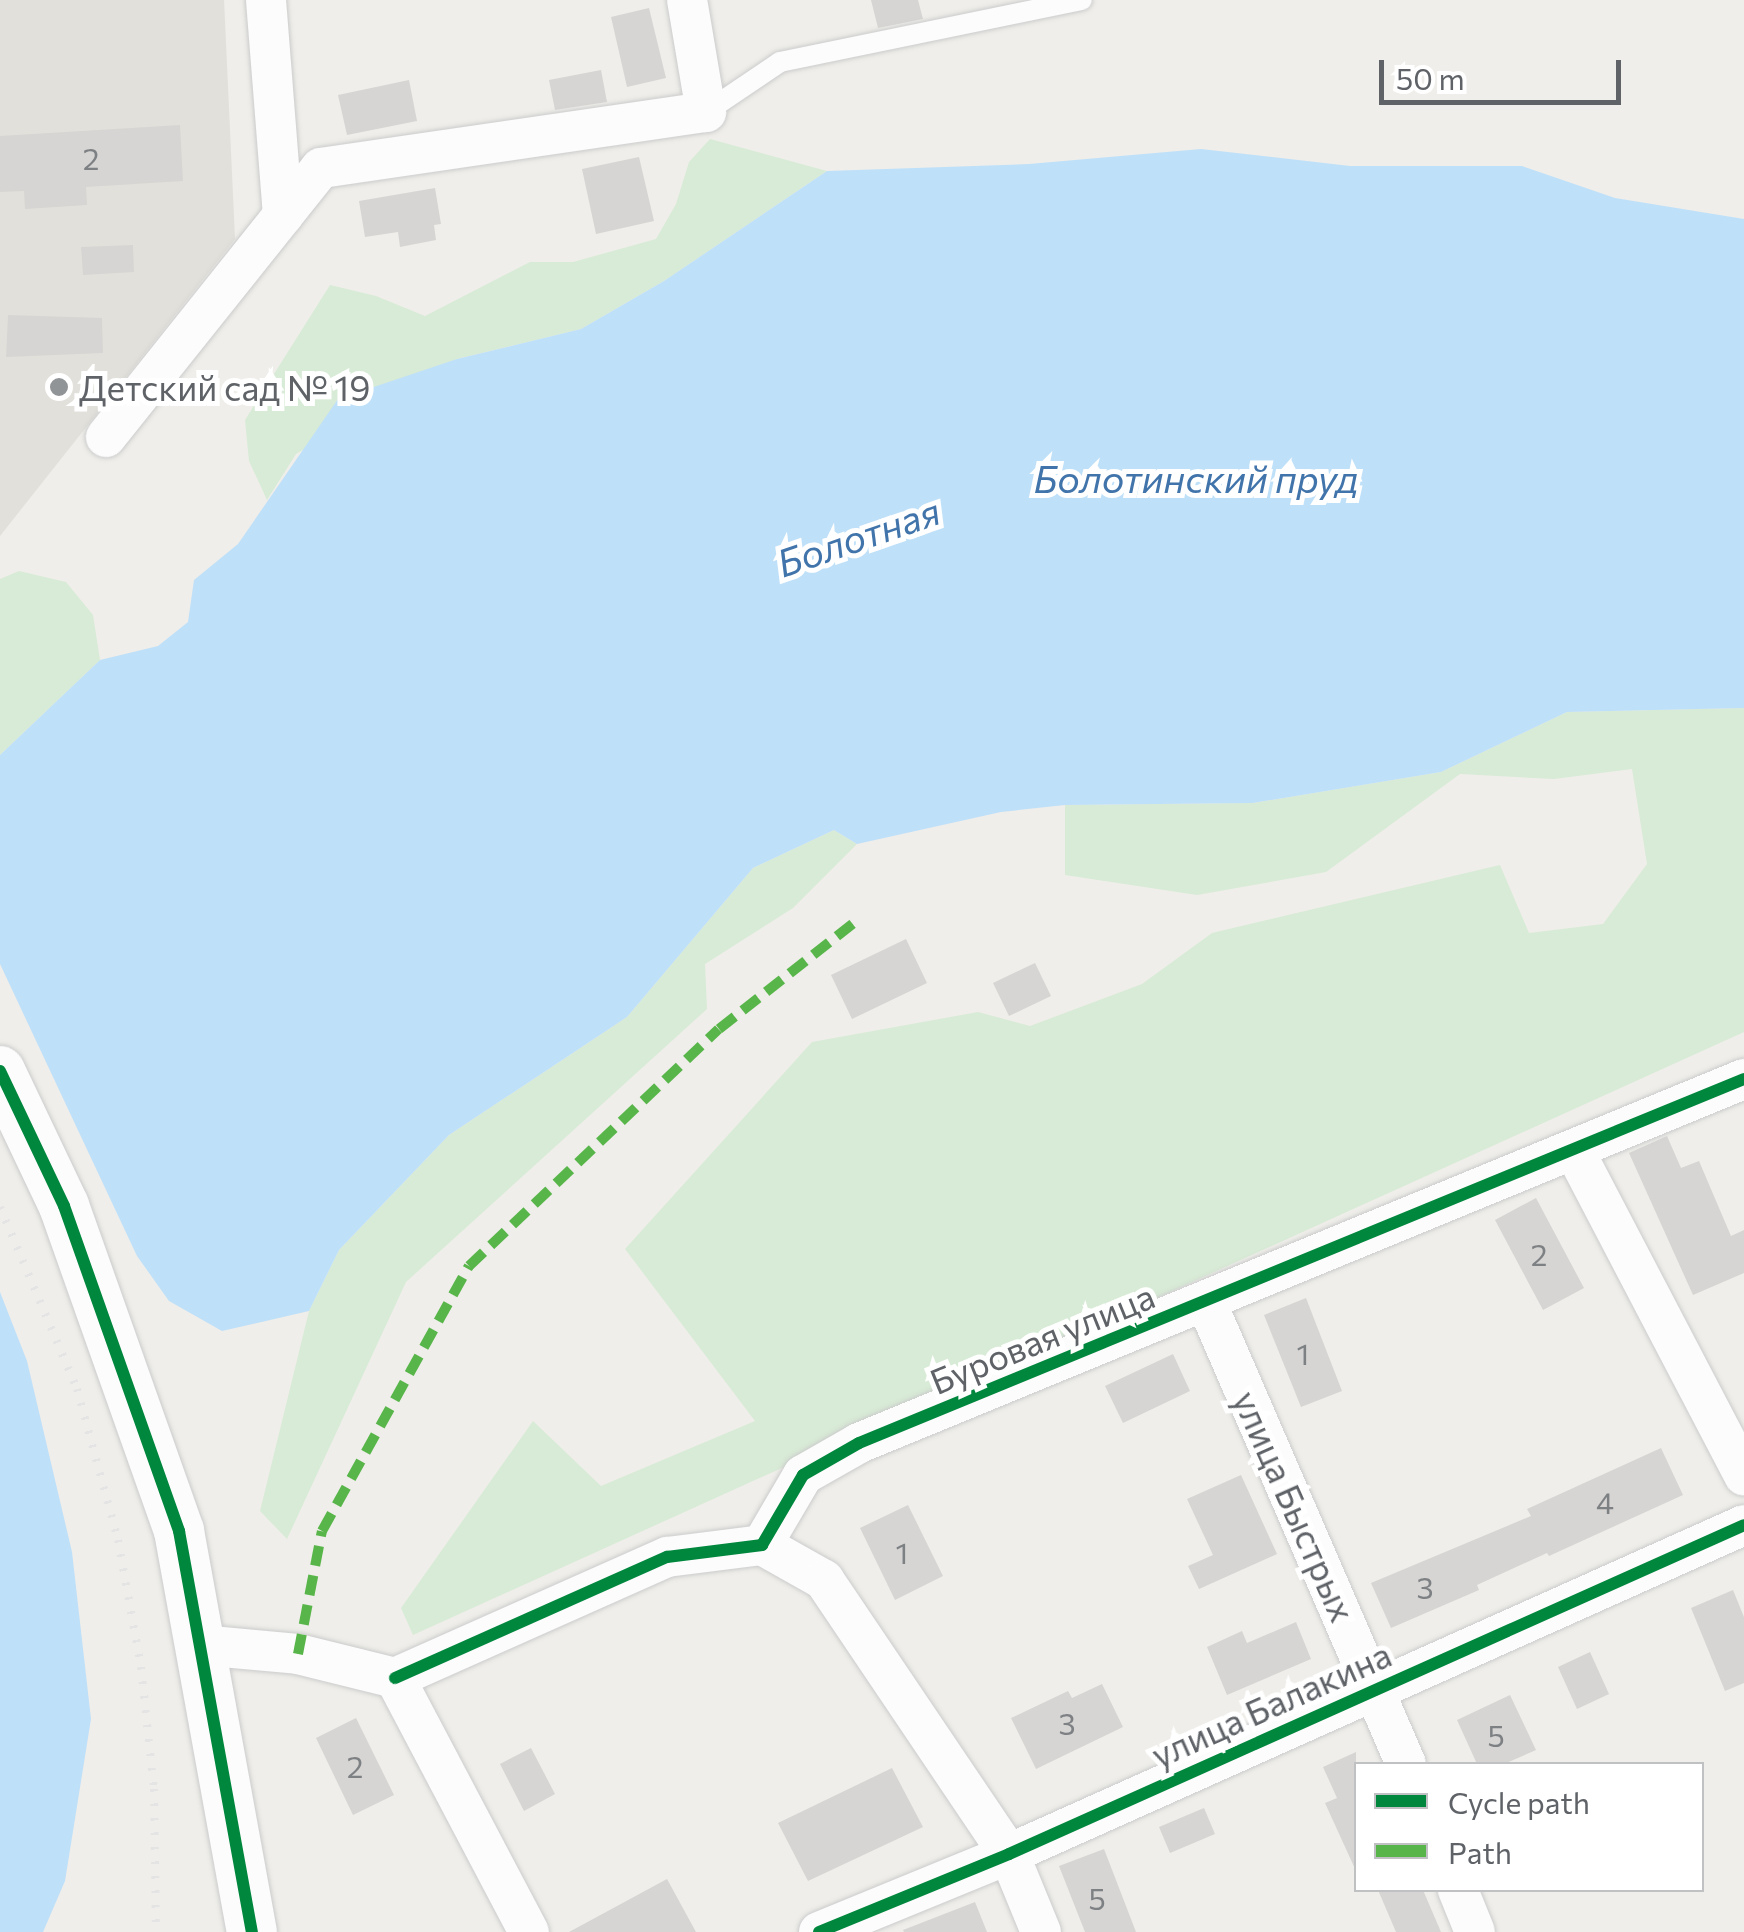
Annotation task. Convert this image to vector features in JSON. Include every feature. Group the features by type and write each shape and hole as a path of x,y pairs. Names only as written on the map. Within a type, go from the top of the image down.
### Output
{"street":[{"path":"266,0 283,215"},
{"path":"106,437 320,168 706,112 687,0"},
{"path":"0,1071 64,1206 180,1532 252,1932"},
{"name":"Буровая улица","path":"762,1544 802,1475 859,1443 1207,1304 1744,1079"},
{"path":"1576,1152 1744,1475"},
{"name":"улица Быстрых","path":"1207,1304 1405,1762"},
{"name":"улица Балакина","path":"820,1932 1008,1854 1744,1525"},
{"path":"200,1645 298,1654 394,1678 667,1557 762,1544 824,1580 1008,1854 1041,1932"},
{"path":"394,1678 529,1932"},
{"path":"1459,1892 1475,1932"}],"lane":[{"path":"706,112 780,62 1082,0"}],"shaded area":[{"name":"Детский сад № 19","path":"0,0 224,0 235,239 0,536"}],"green space":[{"path":"710,139 827,171 664,281 581,329 457,359 296,454 267,500 249,461 245,420 330,285 376,296 425,316 530,262 573,262 656,239 676,204 689,162"},
{"path":"19,571 66,582 93,615 100,660 0,755 0,579"},
{"path":"1744,708 1744,1032 413,1635 401,1608 533,1421 601,1486 755,1421 625,1249 812,1042 978,1012 1030,1026 1142,984 1212,933 1500,865 1529,933 1603,924 1647,864 1632,769 1554,779 1460,774 1326,872 1197,895 1065,875 1065,805 1253,803 1441,772 1567,712"},
{"path":"834,830 857,844 793,908 705,964 707,1009 406,1282 287,1539 260,1511 309,1311 339,1250 449,1135 627,1017 753,868"}],"water":[{"name":"Болотинский пруд","path":"1201,149 1350,166 1522,166 1615,198 1744,219 1744,708 1567,712 1441,772 1253,803 1065,805 1001,812 857,844 834,830 753,868 627,1017 449,1135 339,1250 309,1311 222,1331 169,1301 137,1256 0,964 0,755 100,660 158,646 188,622 194,580 238,544 338,399 457,359 581,329 664,281 827,171 1029,164"},
{"path":"0,1292 27,1361 72,1552 91,1719 65,1881 43,1932 0,1932"}],"building":[{"path":"871,0 918,0 923,19 878,28"},
{"path":"649,8 666,78 627,87 611,17"},
{"path":"601,70 607,102 555,110 549,80"},
{"path":"409,80 417,121 347,135 338,95"},
{"path":"180,125 183,181 86,187 87,205 25,209 24,191 0,192 0,136"},
{"path":"639,157 654,221 596,234 582,169"},
{"path":"435,188 441,224 434,225 436,240 400,247 398,232 365,237 359,201"},
{"path":"133,245 134,272 83,275 81,247"},
{"path":"8,315 102,318 103,353 6,357"},
{"path":"906,939 927,983 852,1019 831,975"},
{"path":"1035,963 1051,996 1009,1016 993,983"},
{"path":"1667,1136 1681,1168 1699,1161 1731,1236 1744,1230 1744,1273 1693,1295 1629,1153"},
{"path":"1536,1198 1584,1288 1543,1310 1495,1220"},
{"path":"1306,1298 1342,1391 1301,1407 1264,1315"},
{"path":"1173,1354 1190,1391 1123,1423 1105,1386"},
{"path":"1661,1448 1683,1495 1549,1556 1547,1553 1477,1585 1479,1590 1391,1628 1371,1583 1531,1516 1527,1509"},
{"path":"1241,1475 1277,1554 1199,1589 1188,1566 1213,1555 1187,1499"},
{"path":"908,1505 943,1576 895,1600 860,1528"},
{"path":"1733,1590 1744,1617 1744,1683 1725,1691 1691,1608"},
{"path":"1296,1622 1311,1659 1227,1695 1207,1647 1242,1631 1247,1643"},
{"path":"1590,1652 1609,1694 1577,1709 1558,1667"},
{"path":"1102,1684 1123,1727 1036,1769 1011,1718 1068,1691 1072,1698"},
{"path":"1510,1695 1536,1750 1509,1762 1476,1762 1457,1720"},
{"path":"356,1718 394,1795 353,1815 316,1738"},
{"path":"531,1748 555,1794 524,1811 500,1764"},
{"path":"1356,1752 1354,1867 1325,1803 1337,1798 1323,1767"},
{"path":"892,1768 923,1827 808,1881 778,1823"},
{"path":"1204,1808 1215,1834 1170,1853 1159,1827"},
{"path":"1104,1849 1136,1932 1085,1932 1059,1866"},
{"path":"667,1879 696,1932 569,1932"},
{"path":"1379,1892 1424,1892 1441,1932 1396,1932"},
{"path":"975,1902 987,1932 903,1930"}],"railway":[{"path":"0,1207 77,1389 118,1540 141,1667 154,1789 156,1932"}],"marked path":[{"path":"298,1654 322,1531 469,1266 719,1029 855,922"}],"cycle path":[{"path":"0,1071 64,1206 179,1531 252,1932"},
{"path":"395,1678 667,1557 762,1545 803,1475 859,1443 1744,1079"},
{"path":"819,1932 1009,1854 1744,1525"}],"place":[{"name":"Детский сад № 19","path":"59,387"}],"water label":[{"name":"Болотная","path":"858,536"}]}
